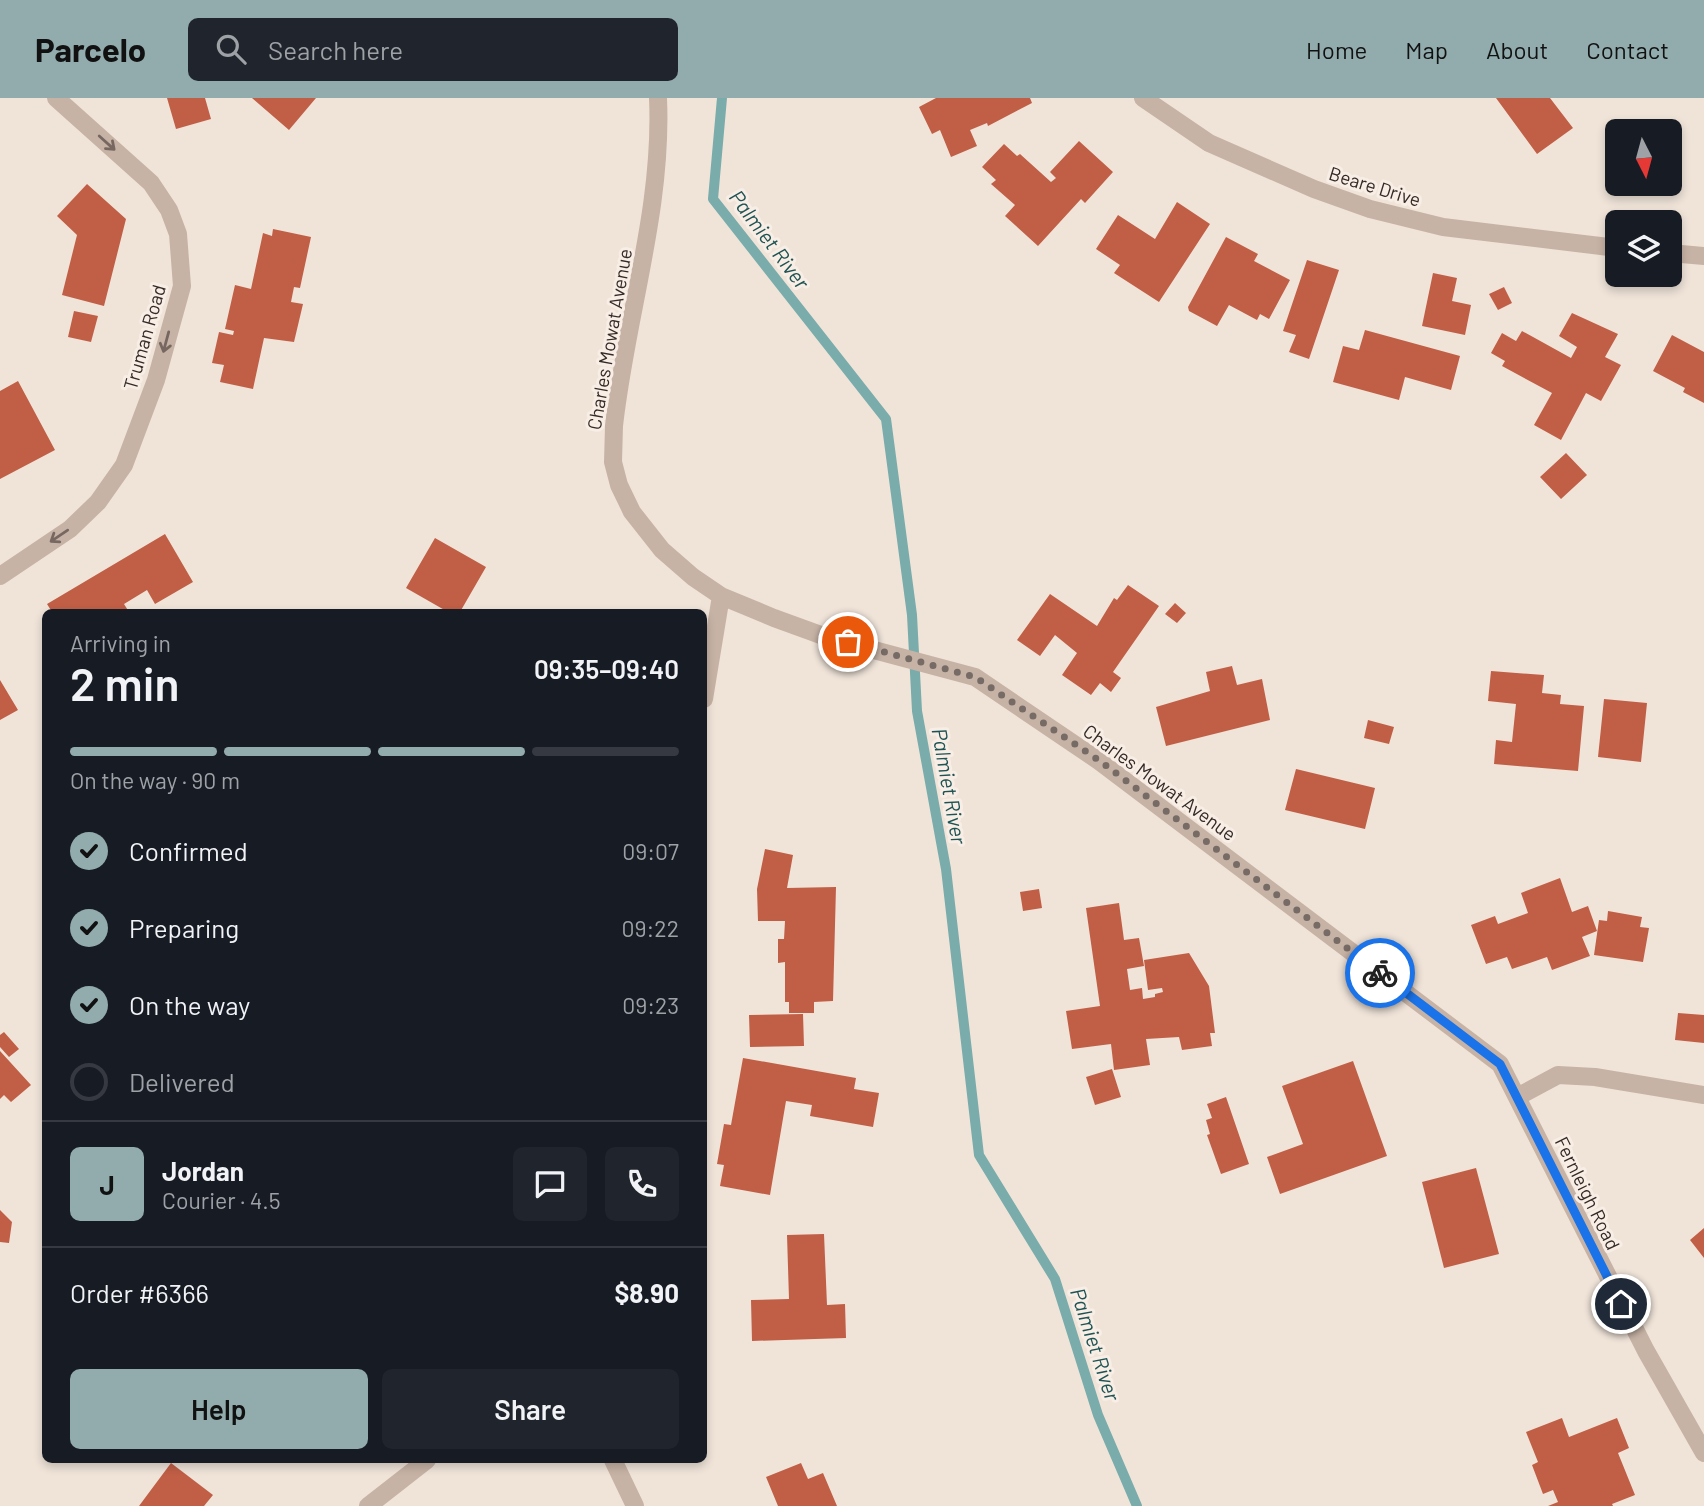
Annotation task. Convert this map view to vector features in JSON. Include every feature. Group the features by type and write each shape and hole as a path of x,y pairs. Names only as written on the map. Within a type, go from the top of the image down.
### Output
{"street":[{"name":"Truman Road","path":"0,576 71,529 98,502 124,465 156,380 182,286 178,234 163,201 151,183 56,98"},
{"name":"Charles Mowat Avenue","path":"658,98 659,127 651,214 617,398 613,461 619,485 632,512 662,550 693,577 721,596 829,638 885,650 975,677 1100,761 1500,1064 1518,1096"},
{"name":"Beare Drive","path":"1143,98 1209,143 1314,189 1370,209 1443,227 1605,247"},
{"path":"1682,254 1704,256"},
{"path":"707,681 721,596"},
{"path":"1518,1096 1558,1075 1595,1077 1704,1096"},
{"name":"Fernleigh Road","path":"1518,1096 1565,1197 1646,1351 1704,1453"},
{"path":"368,1506 423,1463"},
{"path":"614,1463 635,1506"}],"building":[{"path":"167,98 205,98 211,119 176,129"},
{"path":"252,98 316,98 289,130"},
{"path":"936,98 1030,98 1032,103 988,126 987,123 970,130 977,146 951,157 940,130 932,134 919,107"},
{"path":"1496,98 1550,98 1573,128 1537,154"},
{"path":"1079,141 1113,172 1085,203 1081,199 1038,246 1005,216 1015,205 991,184 996,180 982,167 1004,144 1017,156 1020,154 1051,182 1056,178 1050,172"},
{"path":"87,184 126,219 104,306 62,295 77,235 57,216"},
{"path":"1177,202 1210,224 1159,302 1114,273 1120,265 1096,249 1118,215 1155,239"},
{"path":"273,229 311,237 300,288 294,287 291,302 303,304 294,342 264,338 253,389 220,382 224,365 212,363 219,332 233,335 234,331 225,329 235,285 251,289 263,233 272,236"},
{"path":"1226,237 1258,254 1254,261 1290,280 1269,319 1260,314 1257,320 1229,305 1217,326 1189,311 1188,307"},
{"path":"1307,260 1339,270 1309,359 1289,352 1296,335 1283,331"},
{"path":"1433,273 1457,278 1452,301 1471,305 1465,335 1422,326"},
{"path":"1504,287 1512,303 1498,310 1489,294"},
{"path":"74,311 98,316 91,342 68,337"},
{"path":"1572,313 1618,334 1605,357 1621,365 1601,401 1586,393 1561,440 1534,425 1552,393 1502,366 1505,361 1491,353 1502,333 1516,341 1522,331 1571,358 1577,347 1559,336"},
{"path":"1365,330 1460,356 1451,390 1405,377 1399,400 1333,382 1343,346 1359,350"},
{"path":"1672,335 1704,352 1704,403 1683,392 1685,388 1653,371"},
{"path":"18,381 55,450 0,479 0,391"},
{"path":"1566,453 1587,475 1561,499 1540,477"},
{"path":"165,534 193,582 155,604 147,590 124,604 127,609 50,609 47,604"},
{"path":"435,538 486,567 462,609 443,609 406,588"},
{"path":"1128,585 1159,606 1113,672 1121,678 1111,692 1100,683 1091,695 1062,675 1077,653 1055,635 1040,656 1017,640 1050,594 1097,626 1114,598 1117,600"},
{"path":"1175,603 1186,613 1177,623 1165,614"},
{"path":"1232,666 1237,685 1262,679 1270,720 1166,746 1156,707 1210,691 1206,672"},
{"path":"1491,671 1544,675 1542,693 1561,695 1560,704 1584,706 1578,771 1494,764 1496,740 1512,742 1516,704 1488,701"},
{"path":"0,680 18,710 0,720"},
{"path":"1604,699 1647,703 1641,762 1598,757"},
{"path":"1368,720 1394,727 1389,744 1364,738"},
{"path":"1296,769 1375,788 1365,829 1285,810"},
{"path":"765,849 793,855 787,888 836,887 833,1001 814,1002 814,1013 789,1013 789,1002 785,1002 785,962 778,963 778,939 784,939 785,921 758,921 757,889"},
{"path":"1560,878 1572,912 1588,906 1597,931 1582,937 1590,956 1552,970 1547,957 1512,969 1507,957 1486,964 1471,925 1495,916 1498,924 1528,913 1521,893"},
{"path":"1039,889 1042,908 1023,911 1020,892"},
{"path":"1119,903 1124,940 1139,938 1144,966 1127,969 1130,990 1142,988 1143,999 1163,992 1162,988 1148,990 1144,960 1189,953 1209,986 1215,1033 1210,1033 1212,1046 1182,1050 1179,1037 1146,1039 1150,1065 1114,1070 1111,1044 1072,1049 1066,1011 1100,1006 1086,908"},
{"path":"1608,911 1642,917 1640,927 1649,928 1643,962 1594,955 1599,920 1607,921"},
{"path":"1678,1013 1704,1015 1704,1043 1675,1040"},
{"path":"803,1014 804,1046 750,1047 749,1015"},
{"path":"4,1032 19,1049 9,1057 0,1047 0,1035"},
{"path":"0,1051 31,1085 11,1102 4,1095 0,1099"},
{"path":"743,1058 856,1078 854,1089 879,1093 873,1127 810,1116 812,1105 786,1101 770,1195 720,1186 724,1165 717,1164 724,1124 731,1125"},
{"path":"1353,1061 1387,1156 1280,1194 1267,1157 1303,1144 1282,1086"},
{"path":"1112,1069 1121,1097 1095,1105 1086,1077"},
{"path":"1226,1097 1249,1164 1221,1174 1207,1135 1210,1134 1206,1120 1212,1118 1207,1104"},
{"path":"1476,1168 1499,1254 1444,1268 1422,1182"},
{"path":"0,1210 12,1222 9,1243 0,1242"},
{"path":"1704,1228 1704,1258 1690,1240"},
{"path":"824,1234 827,1305 845,1304 846,1338 752,1341 751,1300 789,1299 787,1235"},
{"path":"1562,1418 1569,1437 1617,1418 1629,1448 1618,1453 1635,1495 1612,1504 1613,1506 1548,1506 1558,1502 1553,1490 1543,1494 1532,1465 1538,1462 1526,1432"},
{"path":"171,1463 213,1495 204,1506 139,1506"},
{"path":"801,1463 808,1479 823,1473 837,1506 778,1506 766,1477"}],"waterway":[{"name":"Palmiet River","path":"722,98 713,199 886,419 912,615 917,711 946,869 979,1155 1055,1279 1098,1415 1137,1506"}],"way so far":[{"path":"848,642 885,650 975,677 1100,761 1380,973"}],"route":[{"path":"1380,973 1500,1064 1621,1304"}]}
